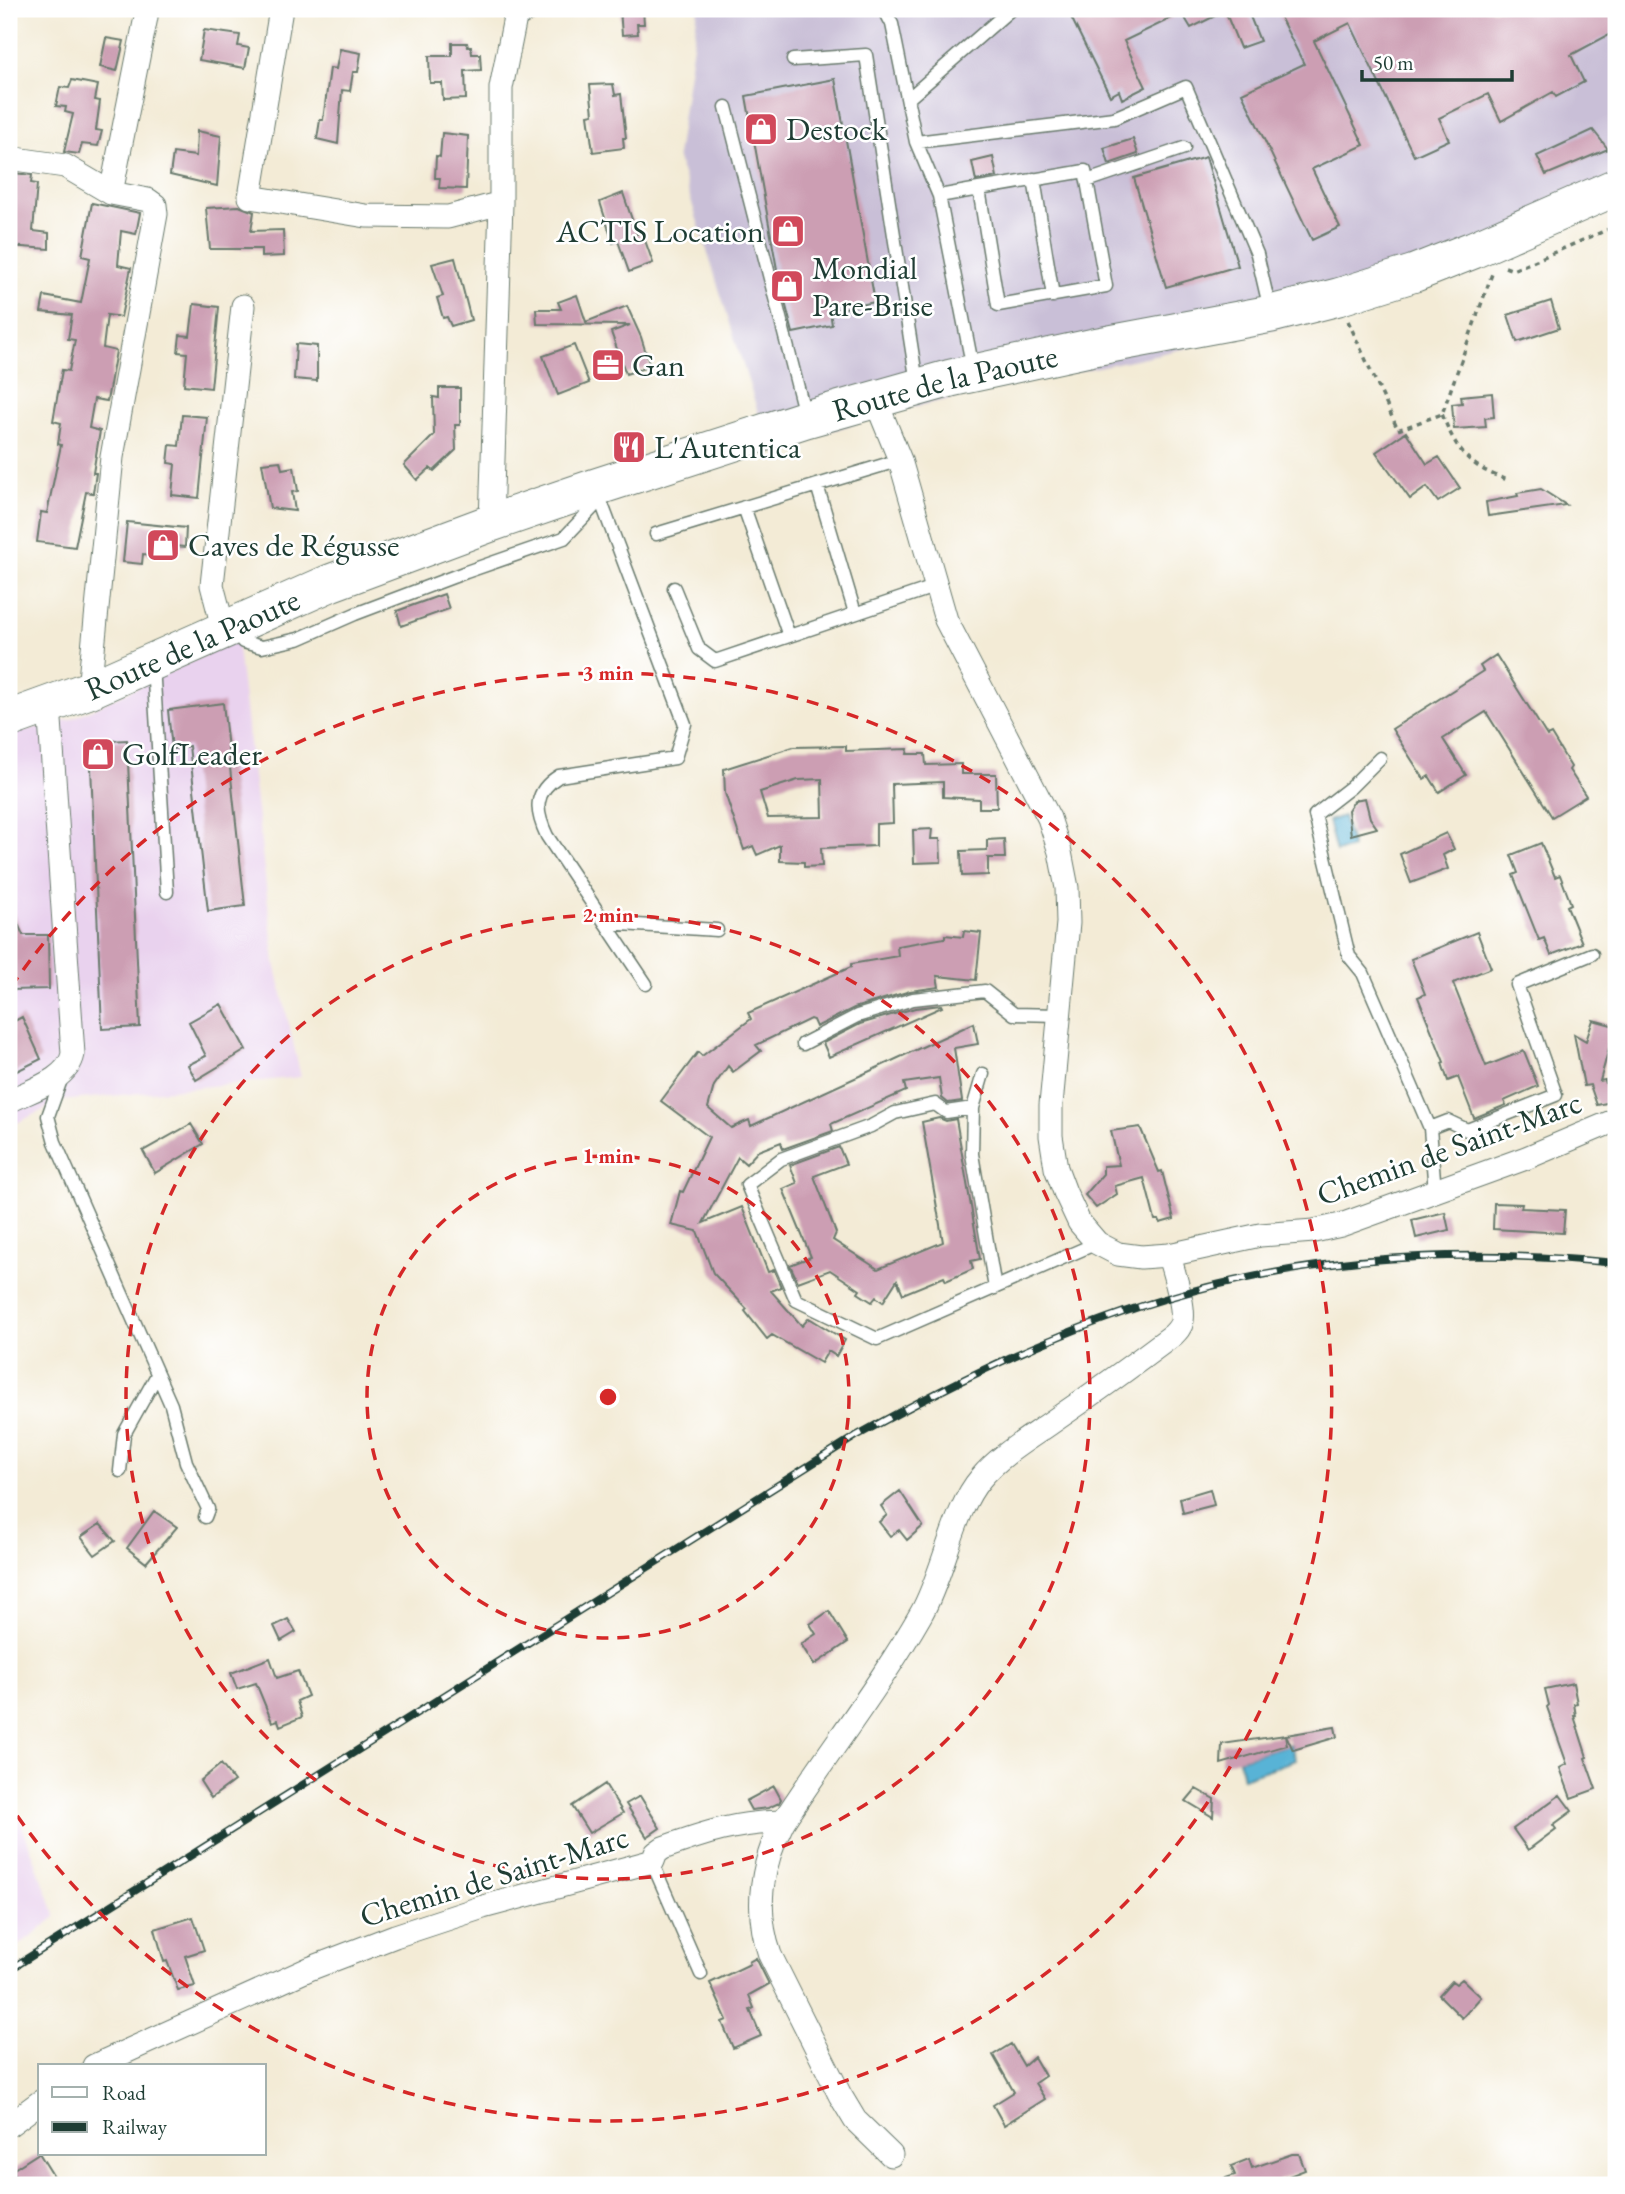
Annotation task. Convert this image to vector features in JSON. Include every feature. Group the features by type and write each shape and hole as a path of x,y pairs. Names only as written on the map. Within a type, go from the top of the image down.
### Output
{"main road":[{"name":"Route de la Paoute","path":"9,719 89,690 330,583 491,523 598,493 806,419 918,386 974,373 1082,349 1271,314 1338,297 1415,273 1614,195"}],"street":[{"path":"281,9 250,197 366,216 447,217 501,202"},
{"path":"111,193 146,17"},
{"path":"491,523 501,202 501,88 514,23"},
{"path":"9,158 65,166 111,193 148,200 155,205 156,214 112,457 89,690"},
{"path":"228,630 212,585 243,306"},
{"path":"875,399 900,460 946,620 1049,818 1060,852 1067,888 1068,923 1051,1105 1051,1136 1056,1168 1065,1192 1079,1222 1097,1243"},
{"path":"9,1101 64,1073 71,1065 73,1054 49,705"},
{"name":"Chemin de Saint-Marc","path":"1097,1243 1118,1254 1141,1257 1169,1255 1260,1236 1314,1231 1342,1225 1538,1153 1616,1120"},
{"path":"891,2155 855,2120 769,1955 762,1933 760,1891 772,1843 783,1822 922,1612 936,1583 967,1500 980,1479 1000,1460 1179,1329 1182,1310 1169,1255"},
{"name":"Chemin de Saint-Marc","path":"98,2064 309,1969 395,1936 483,1906 653,1861 656,1853 663,1848 724,1827 751,1822 783,1822"},
{"path":"9,2125 38,2103"}],"lane":[{"path":"514,23 539,9"},
{"path":"884,9 891,23 909,97 916,142 939,196 974,373"},
{"path":"909,97 1011,9"},
{"path":"793,60 866,55 918,386"},
{"path":"916,142 1114,118 1186,87 1257,254 1271,314"},
{"path":"726,107 806,419"},
{"path":"1087,181 1184,148"},
{"path":"939,196 1034,179 1085,171 1106,286 998,305 979,189"},
{"path":"1034,179 1053,296"},
{"path":"656,534 900,460"},
{"path":"817,485 855,613"},
{"path":"228,630 243,642 262,647 298,639 355,614 564,538 598,493"},
{"path":"598,493 685,723 675,758 559,776 547,784 539,798 538,819 646,984"},
{"path":"744,507 789,636"},
{"path":"674,588 699,649 715,661 937,586"},
{"path":"153,662 167,892"},
{"path":"1380,758 1351,787 1315,815 1349,956 1363,973 1430,1128 1435,1192"},
{"path":"605,923 716,930"},
{"path":"1430,1128 1448,1121 1467,1129 1556,1095 1517,985 1592,954"},
{"path":"803,1044 857,1016 913,999 985,991 1014,1014 1059,1015"},
{"path":"64,1073 48,1116 55,1142 171,1405 187,1462 208,1509 205,1517"},
{"path":"983,1074 973,1108 972,1154 995,1288"},
{"path":"973,1108 946,1112 935,1104 895,1113 871,1126 780,1159 747,1185 796,1300 877,1339 1097,1243"},
{"path":"120,1471 124,1434 157,1375"},
{"path":"653,1861 701,1974"}],"path":[{"path":"1508,480 1468,461 1442,414 1496,263 1513,270 1616,226"},
{"path":"1338,297 1398,430 1442,414"}],"shaded area":[{"path":"698,9 1616,9 1616,205 1344,314 899,410 770,450 677,156"},
{"path":"237,640 275,963 301,1077 61,1101 9,1127 9,734 71,719"},
{"path":"9,1790 56,1917 9,1953"}],"water":[{"path":"1343,816 1352,848 1336,852 1328,821"},
{"path":"1290,1744 1296,1760 1243,1778 1239,1759"}],"building":[{"path":"620,9 643,9 644,24 637,24 638,34 622,35"},
{"path":"1067,9 1247,9 1260,41 1240,48 1225,11 1191,28 1182,13 1124,41 1146,87 1122,99 1119,91 1110,96"},
{"path":"1276,9 1616,9 1616,31 1571,55 1584,82 1556,97 1553,92 1501,121 1488,94 1439,118 1449,140 1414,156 1350,23 1314,41 1364,145 1312,169 1340,227 1312,240 1242,93 1304,64"},
{"path":"204,30 240,35 238,46 249,48 245,68 199,60"},
{"path":"106,38 124,41 117,71 100,67"},
{"path":"452,43 467,43 472,54 480,54 481,70 465,71 466,99 443,100 442,83 430,83 429,56 452,56"},
{"path":"340,49 361,53 358,72 353,72 350,91 342,90 338,144 317,139 320,120 323,120 330,68 336,69"},
{"path":"835,79 875,302 830,311 832,325 793,333 778,275 746,96"},
{"path":"72,80 98,85 95,100 100,101 96,130 102,131 98,146 82,144 79,154 64,152 73,114 65,112 66,107 56,106 60,87 69,88"},
{"path":"613,84 615,95 621,94 626,138 623,138 624,148 593,152 588,115 593,114 590,85"},
{"path":"1593,130 1608,149 1546,175 1537,156"},
{"path":"197,131 221,136 217,186 170,175 173,153 196,156"},
{"path":"442,133 468,136 466,189 439,188 440,178 435,178 436,156 440,157"},
{"path":"1133,139 1138,154 1109,164 1104,148"},
{"path":"993,157 997,177 976,181 972,162"},
{"path":"1206,157 1238,266 1166,287 1134,178"},
{"path":"13,173 32,175 31,183 37,184 33,231 49,233 49,249 9,246"},
{"path":"623,193 637,234 642,232 653,263 629,272 618,241 613,243 600,202"},
{"path":"92,203 140,213 136,234 121,231 118,265 131,268 121,317 107,315 103,348 116,351 107,401 94,399 89,428 100,431 93,473 96,473 93,493 86,492 75,547 37,542 41,512 47,513 61,445 58,444 61,423 53,421 62,370 69,371 75,340 68,339 72,315 41,312 44,296 81,303 90,258 82,256"},
{"path":"239,206 254,212 251,231 283,230 284,256 261,257 261,249 210,249 206,208"},
{"path":"455,258 471,320 451,326 447,317 443,318 437,298 443,296 432,264"},
{"path":"577,295 586,322 627,306 650,366 626,374 611,332 630,325 537,324 536,309 561,309 558,302"},
{"path":"1551,301 1559,328 1517,342 1508,315"},
{"path":"194,304 219,307 211,388 184,385 187,353 178,352 180,335 190,336"},
{"path":"296,344 317,346 317,381 294,379"},
{"path":"574,345 589,383 558,395 543,356"},
{"path":"439,388 460,388 460,425 455,425 456,450 434,471 430,468 417,480 404,465 434,435 433,397 439,398"},
{"path":"1492,393 1494,417 1485,418 1486,427 1454,429 1452,404 1462,403 1461,396"},
{"path":"182,415 207,417 199,498 172,495 175,464 168,463 170,445 179,446"},
{"path":"1406,432 1427,464 1439,457 1460,488 1438,502 1427,487 1410,499 1376,452"},
{"path":"280,461 282,469 294,467 298,491 292,492 295,511 270,508 262,463"},
{"path":"1541,489 1566,505 1488,516 1486,502"},
{"path":"127,522 186,528 185,547 163,545 162,556 143,554 142,564 123,562"},
{"path":"444,594 449,609 401,626 397,611"},
{"path":"1496,655 1547,736 1551,734 1586,796 1552,817 1486,712 1443,739 1466,775 1439,792 1429,776 1424,779 1392,729 1483,671 1480,666"},
{"path":"223,703 245,906 208,911 189,746 172,749 168,710"},
{"path":"127,740 140,1027 102,1029 90,742"},
{"path":"846,746 846,751 908,749 907,754 925,754 926,765 961,764 961,774 996,774 997,808 979,808 979,799 943,797 943,782 892,784 893,823 876,824 876,846 821,848 822,866 804,867 804,862 780,861 780,845 757,855 753,846 744,850 725,793 724,769 793,747","holes":["822,779 823,817 768,818 760,792 798,780"]},
{"path":"1365,798 1370,818 1377,828 1351,835 1348,810 1355,800"},
{"path":"932,829 931,839 940,839 941,862 914,863 913,830"},
{"path":"1446,833 1454,849 1443,855 1448,869 1411,883 1400,854"},
{"path":"1004,839 1005,858 988,858 988,875 962,876 961,851 987,850 987,840"},
{"path":"1541,843 1555,877 1560,875 1571,904 1567,906 1582,943 1551,955 1544,938 1539,940 1513,875 1518,873 1511,855"},
{"path":"9,904 23,935 48,935 49,989 9,990"},
{"path":"964,931 981,933 976,980 937,976 939,987 910,991 854,1008 816,1027 810,1019 756,1045 761,1051 733,1072 728,1066 714,1086 708,1108 731,1128 749,1120 751,1126 974,1023 978,1044 954,1048 962,1101 948,1103 942,1098 939,1078 904,1083 906,1091 831,1124 833,1131 783,1149 781,1142 758,1151 746,1164 738,1157 703,1223 742,1207 768,1272 774,1270 781,1287 771,1291 802,1326 809,1318 845,1340 836,1356 828,1351 821,1363 772,1335 767,1339 745,1311 747,1309 713,1273 697,1231 671,1225 680,1191 683,1192 709,1137 661,1101 698,1052 702,1056 751,1019 748,1013 851,967 851,964 898,956 897,946 945,938 945,935 963,937"},
{"path":"1477,932 1491,968 1453,983 1486,1066 1524,1051 1538,1086 1504,1101 1506,1105 1474,1118 1458,1077 1448,1081 1442,1063 1444,1062 1418,997 1425,994 1411,959"},
{"path":"221,1004 246,1050 196,1080 188,1065 206,1056 189,1022"},
{"path":"942,1007 829,1057 823,1043 860,1024 915,1008"},
{"path":"22,1017 41,1059 9,1075 9,1024"},
{"path":"1593,1020 1615,1026 1600,1081 1605,1080 1611,1102 1597,1105 1590,1085 1584,1086 1574,1034 1586,1041"},
{"path":"939,1118 946,1121 956,1119 980,1259 971,1261 973,1269 946,1281 944,1277 903,1294 897,1280 883,1302 876,1297 872,1302 858,1293 860,1290 830,1270 798,1282 790,1265 811,1257 783,1189 797,1183 790,1165 839,1147 846,1164 814,1176 836,1233 833,1240 878,1269 943,1242 922,1122"},
{"path":"191,1124 203,1144 155,1173 143,1151"},
{"path":"1140,1127 1159,1172 1162,1171 1174,1219 1160,1223 1155,1220 1144,1178 1115,1186 1117,1194 1096,1208 1085,1195 1103,1174 1103,1166 1119,1165 1111,1131"},
{"path":"1494,1203 1522,1204 1521,1208 1565,1210 1563,1233 1493,1229"},
{"path":"1445,1212 1449,1230 1416,1238 1412,1220"},
{"path":"1210,1489 1214,1505 1183,1513 1180,1498"},
{"path":"900,1491 923,1526 907,1540 899,1530 890,1536 879,1522 887,1515 881,1506"},
{"path":"154,1511 177,1527 146,1563 127,1548"},
{"path":"100,1524 115,1541 95,1555 81,1537"},
{"path":"829,1611 848,1642 814,1665 801,1644 816,1634 810,1624"},
{"path":"288,1619 296,1632 281,1641 274,1626"},
{"path":"270,1658 277,1678 298,1671 308,1696 297,1701 302,1717 280,1726 278,1720 272,1722 256,1683 237,1689 231,1673"},
{"path":"1573,1683 1577,1703 1574,1704 1574,1716 1596,1789 1571,1798 1560,1768 1567,1764 1547,1707 1549,1705 1545,1689"},
{"path":"1335,1727 1337,1737 1293,1750 1286,1735"},
{"path":"1285,1735 1287,1745 1221,1764 1222,1744"},
{"path":"221,1764 234,1781 211,1798 200,1781"},
{"path":"605,1784 623,1813 589,1833 572,1806"},
{"path":"774,1786 781,1799 779,1803 768,1808 751,1810 746,1801"},
{"path":"1196,1789 1214,1799 1213,1817 1186,1801"},
{"path":"1560,1795 1572,1811 1553,1825 1556,1829 1528,1850 1513,1829"},
{"path":"640,1796 660,1828 647,1837 626,1804"},
{"path":"193,1917 204,1950 185,1956 195,1986 178,1990 167,1961 164,1962 155,1929"},
{"path":"756,1958 769,1984 749,1995 754,2008 750,2010 761,2036 733,2048 722,2022 727,2020 710,1983 750,1964 749,1962"},
{"path":"1462,1979 1481,1997 1462,2018 1439,1995 1452,1981 1456,1984"},
{"path":"1011,2044 1024,2066 1034,2057 1045,2076 1035,2083 1045,2099 1004,2125 993,2105 1014,2092 993,2055"},
{"path":"38,2154 59,2185 22,2185 14,2174 14,2169"},
{"path":"1299,2154 1305,2170 1279,2180 1280,2185 1211,2183 1235,2175 1231,2166 1249,2159 1252,2168"}],"railway":[{"path":"9,1970 856,1436 1016,1355 1142,1306 1238,1280 1291,1270 1399,1258 1454,1256 1508,1256 1616,1263"}],"place":[{"name":"Destock","path":"761,129"},
{"name":"ACTIS Location","path":"788,231"},
{"name":"Mondial Pare-Brise","path":"787,286"},
{"name":"Gan","path":"608,365"},
{"name":"L'Autentica","path":"629,447"},
{"name":"Caves de Régusse","path":"163,545"},
{"name":"GolfLeader","path":"98,754"}]}
